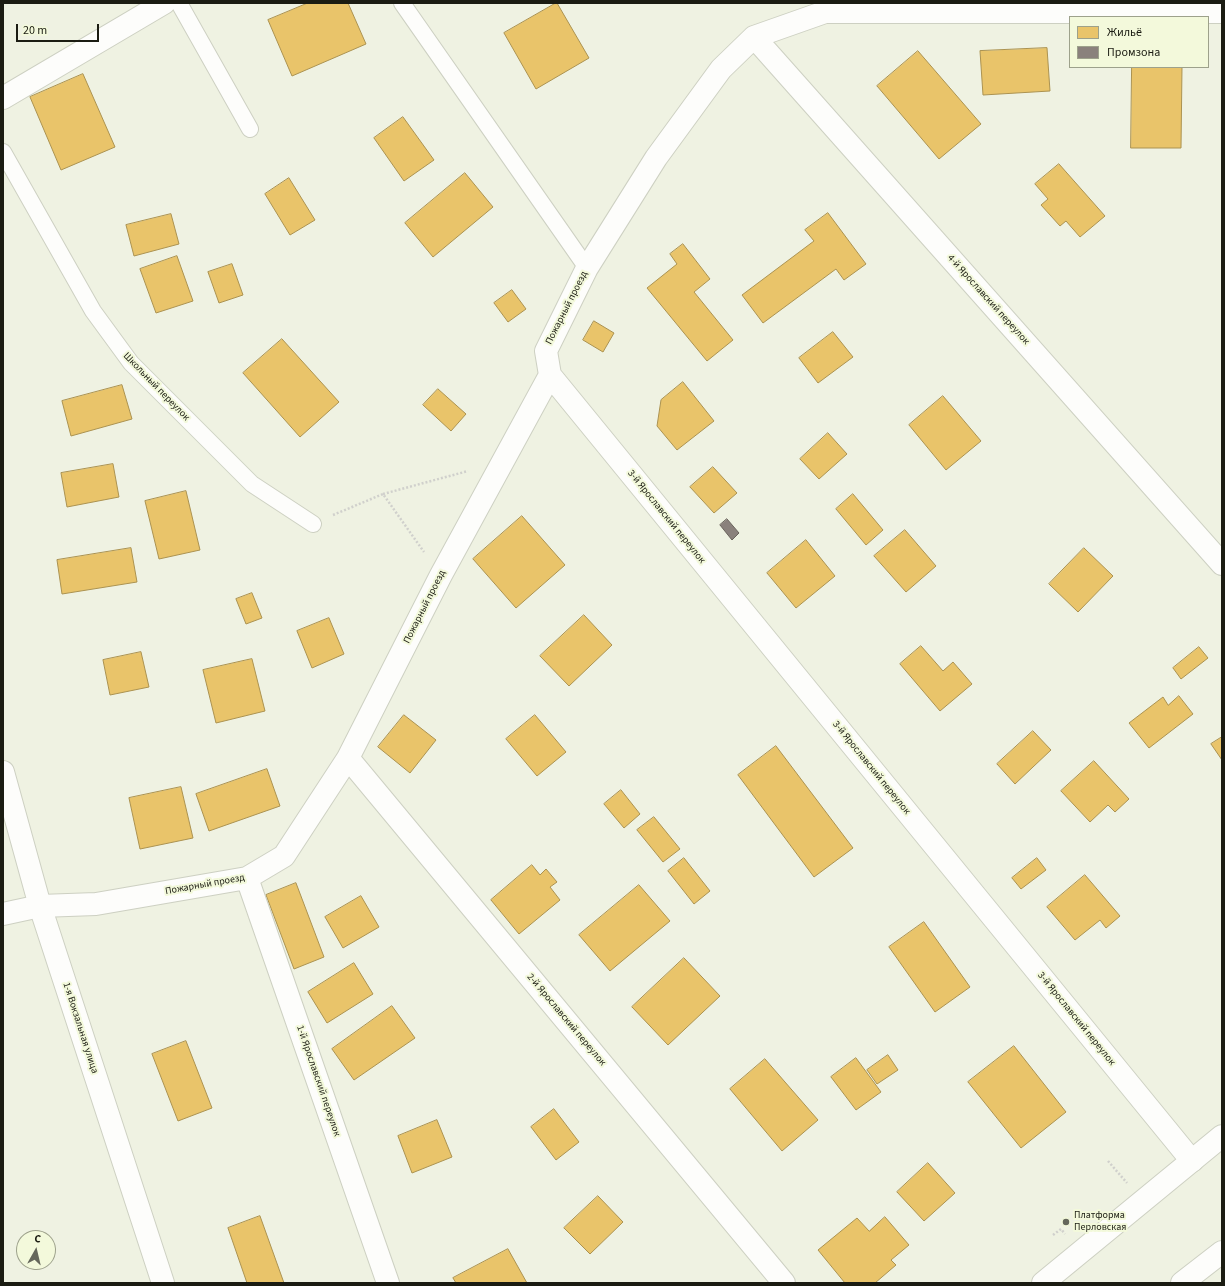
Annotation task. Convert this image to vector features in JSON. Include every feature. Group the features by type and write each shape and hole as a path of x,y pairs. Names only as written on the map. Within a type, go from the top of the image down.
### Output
{"main road":[{"path":"3,98 164,3"},
{"name":"Пожарный проезд","path":"3,914 40,906 96,904 247,878 284,856 348,758 441,575 550,375 546,351 587,268 656,158 721,69 754,37 825,12 1222,12"},
{"name":"4-й Ярославский переулок","path":"754,37 1222,564"},
{"name":"3-й Ярославский переулок","path":"550,375 1192,1161"},
{"name":"2-й Ярославский переулок","path":"348,758 784,1283"},
{"name":"1-я Вокзальная улица","path":"3,772 40,906 163,1283"},
{"name":"1-й Ярославский переулок","path":"247,878 388,1283"},
{"path":"1043,1283 1222,1136"},
{"path":"1182,1283 1222,1252"}],"lane":[{"path":"179,3 250,129"},
{"path":"402,3 587,268"},
{"name":"Школьный переулок","path":"3,152 93,311 131,363 252,484 313,524"}],"path":[{"path":"313,524 383,494 502,462"},
{"path":"383,494 441,575"},
{"path":"1108,1161 1127,1183"},
{"path":"1053,1235 1061,1229 1065,1234"}],"building: Жильё":[{"path":"308,3 348,3 366,44 292,76 268,20"},
{"path":"556,3 589,58 536,89 504,33"},
{"path":"1047,48 1050,91 983,95 980,51"},
{"path":"918,51 981,124 939,159 877,86"},
{"path":"1132,68 1182,68 1181,148 1131,148"},
{"path":"83,74 115,147 61,170 30,97"},
{"path":"403,117 434,160 404,181 374,138"},
{"path":"1059,164 1105,216 1080,237 1066,221 1060,226 1041,205 1048,199 1035,184"},
{"path":"465,173 493,207 433,257 405,223"},
{"path":"289,178 315,220 290,235 265,194"},
{"path":"828,213 866,264 844,280 836,269 763,323 742,295 814,241 805,230"},
{"path":"171,214 179,244 134,256 126,225"},
{"path":"683,244 710,279 694,292 733,340 707,361 647,288 677,264 670,254"},
{"path":"177,256 193,301 156,313 140,269"},
{"path":"232,264 243,295 219,303 208,272"},
{"path":"512,290 526,309 508,322 494,303"},
{"path":"594,321 614,333 603,352 583,340"},
{"path":"833,332 853,357 818,383 799,358"},
{"path":"282,339 339,402 300,437 243,373"},
{"path":"683,382 714,421 677,450 657,426 661,400"},
{"path":"122,385 132,419 71,436 62,401"},
{"path":"438,389 466,414 451,431 423,405"},
{"path":"943,396 981,441 946,470 909,425"},
{"path":"828,433 847,454 819,479 800,459"},
{"path":"113,464 119,497 67,507 61,473"},
{"path":"713,467 737,493 714,513 690,487"},
{"path":"186,491 200,550 159,559 145,501"},
{"path":"853,494 883,530 866,545 836,509"},
{"path":"522,516 565,565 516,608 473,559"},
{"path":"905,530 936,566 906,592 874,556"},
{"path":"806,540 835,576 796,608 767,573"},
{"path":"131,548 137,582 62,594 57,560"},
{"path":"1084,548 1113,576 1078,612 1049,584"},
{"path":"252,593 262,618 246,624 236,599"},
{"path":"584,615 612,645 569,686 540,656"},
{"path":"329,618 344,654 312,668 297,631"},
{"path":"921,646 943,671 953,662 972,684 940,711 900,664"},
{"path":"1199,647 1208,658 1181,679 1173,668"},
{"path":"141,652 149,687 110,695 103,660"},
{"path":"252,659 265,711 216,723 203,670"},
{"path":"1179,696 1193,714 1149,748 1129,723 1163,697 1168,705"},
{"path":"404,715 436,740 410,773 378,747"},
{"path":"535,715 566,752 537,776 506,739"},
{"path":"1033,731 1051,750 1015,784 997,764"},
{"path":"1222,737 1222,760 1211,744"},
{"path":"776,746 853,848 814,877 738,775"},
{"path":"1094,761 1129,799 1115,812 1108,805 1090,822 1061,791"},
{"path":"267,769 280,806 209,831 196,794"},
{"path":"181,787 193,838 140,849 129,798"},
{"path":"621,790 640,814 624,828 604,804"},
{"path":"654,817 680,849 663,862 637,830"},
{"path":"684,858 710,891 694,904 668,871"},
{"path":"1037,858 1046,870 1021,889 1012,878"},
{"path":"532,865 540,875 546,869 557,882 550,887 560,900 519,934 491,900"},
{"path":"1085,875 1120,916 1106,928 1100,920 1075,940 1047,907"},
{"path":"296,883 324,957 294,969 266,895"},
{"path":"639,885 670,921 610,971 579,935"},
{"path":"361,896 379,927 343,948 325,917"},
{"path":"924,922 970,987 935,1012 889,947"},
{"path":"684,958 720,996 668,1045 632,1007"},
{"path":"354,963 373,994 327,1023 308,992"},
{"path":"392,1006 415,1038 354,1080 332,1049"},
{"path":"186,1041 212,1108 178,1121 152,1054"},
{"path":"1014,1046 1066,1112 1021,1148 968,1082"},
{"path":"888,1055 898,1070 877,1084 867,1070"},
{"path":"856,1058 881,1092 856,1110 831,1077"},
{"path":"765,1059 818,1120 782,1151 730,1089"},
{"path":"554,1109 579,1142 556,1160 531,1127"},
{"path":"437,1120 452,1157 412,1173 398,1136"},
{"path":"928,1163 955,1193 924,1221 897,1192"},
{"path":"598,1196 623,1222 590,1254 564,1228"},
{"path":"260,1216 284,1283 247,1283 228,1228"},
{"path":"885,1217 909,1245 891,1260 896,1265 875,1283 845,1283 818,1250 857,1218 869,1231"},
{"path":"508,1249 527,1283 456,1283 453,1278"}],"building: Промзона":[{"path":"727,519 739,533 732,540 720,525"}],"place":[{"name":"Платформа Перловская","path":"1066,1222"}]}
